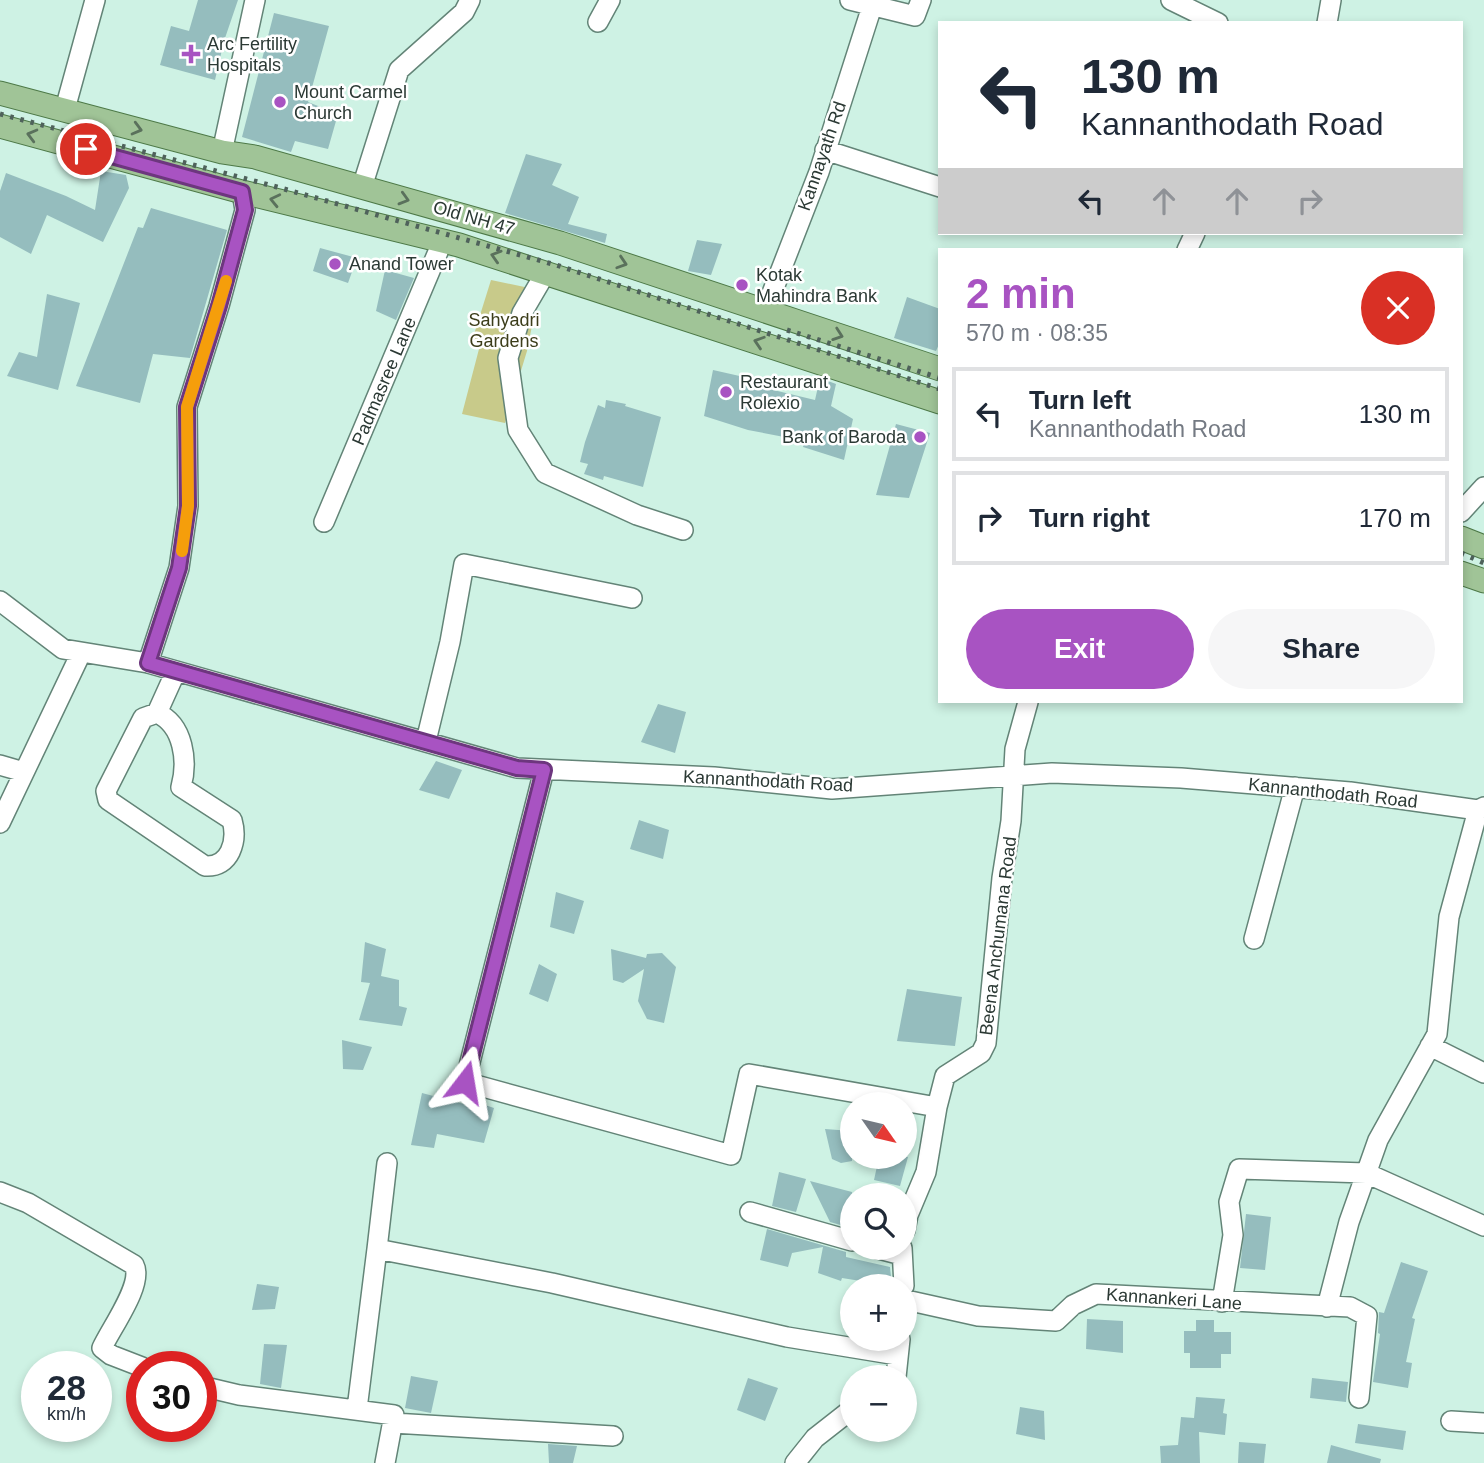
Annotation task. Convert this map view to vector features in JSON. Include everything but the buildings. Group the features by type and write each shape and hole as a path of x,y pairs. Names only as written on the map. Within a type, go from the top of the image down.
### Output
{"main road":[{"name":"Old NH 47","path":"0,93 222,152 254,157 560,243 938,368"},
{"name":"Old NH 47","path":"0,126 242,192 451,242 938,401"},
{"path":"451,242 469,217"},
{"path":"1463,539 1484,547"},
{"path":"1463,574 1484,581"}],"street":[{"path":"65,109 95,0"},
{"path":"222,152 255,0"},
{"path":"362,187 399,70 464,12 470,0"},
{"path":"598,22 610,0"},
{"path":"850,0 915,16 921,0"},
{"path":"1171,0 1214,21"},
{"path":"1327,21 1331,0"},
{"name":"Kannayath Rd","path":"765,311 825,150 873,4"},
{"path":"825,150 938,186"},
{"path":"148,663 179,568 188,506 187,407 219,306 245,210 242,192"},
{"name":"Padmasree Lane","path":"324,522 451,242"},
{"path":"546,272 522,313 508,358 519,430 545,473 637,515 683,530"},
{"path":"1463,510 1484,487"},
{"path":"426,741 450,642 464,564 632,598"},
{"name":"Kannanthodath Road","path":"0,601 63,649 148,663 517,768 714,777 832,789 1052,773 1142,776 1350,792 1481,809"},
{"path":"0,823 81,653"},
{"path":"157,713 168,718 175,727 186,769 181,787 232,820 236,833 232,847 223,862 216,867 205,866 108,800 106,791 143,718 157,713 176,671"},
{"name":"Beena Anchumana Road","path":"917,1194 926,1172 945,1076 981,1053 986,1043 1015,749 1028,703"},
{"path":"0,765 24,772"},
{"path":"544,770 465,1082 731,1155 749,1074 937,1107"},
{"path":"1254,939 1295,787"},
{"path":"1327,1307 1349,1222 1378,1140 1437,1034 1449,918 1481,809"},
{"path":"1430,1046 1484,1073"},
{"path":"357,1409 387,1163"},
{"path":"1222,1302 1233,1235 1229,1202 1239,1169 1366,1173 1484,1226"},
{"path":"0,1192 28,1203 134,1265 138,1276 133,1289 102,1348 126,1361"},
{"path":"750,1212 840,1238"},
{"path":"377,1249 552,1283 787,1338 840,1342"},
{"name":"Kannankeri Lane","path":"917,1300 978,1316 1056,1321 1073,1305 1096,1294 1350,1307 1367,1317 1359,1398"},
{"path":"217,1390 394,1415 385,1463"},
{"path":"795,1463 815,1438 840,1418"},
{"path":"1451,1422 1484,1423"},
{"path":"393,1423 613,1436"}],"green space":[{"name":"Sahyadri Gardens","path":"491,280 539,290 527,351 505,423 462,414 479,349 471,344"}],"railway":[{"path":"0,114 277,187 556,265 938,388"},
{"path":"787,330 938,377"},
{"path":"1463,554 1484,563"}],"slow traffic":[{"path":"182,551 188,506 187,407 226,281"}],"place":[{"name":"Arc Fertility Hospitals","path":"191,54"},
{"name":"Mount Carmel Church","path":"280,102"},
{"name":"Anand Tower","path":"335,264"},
{"name":"Kotak Mahindra Bank","path":"742,285"},
{"name":"Restaurant Rolexio","path":"726,392"},
{"name":"Bank of Baroda","path":"920,437"}],"route":[{"path":"86,149 242,192 245,210 219,306 187,407 188,506 179,568 148,663 517,768 544,770 465,1082"}]}
